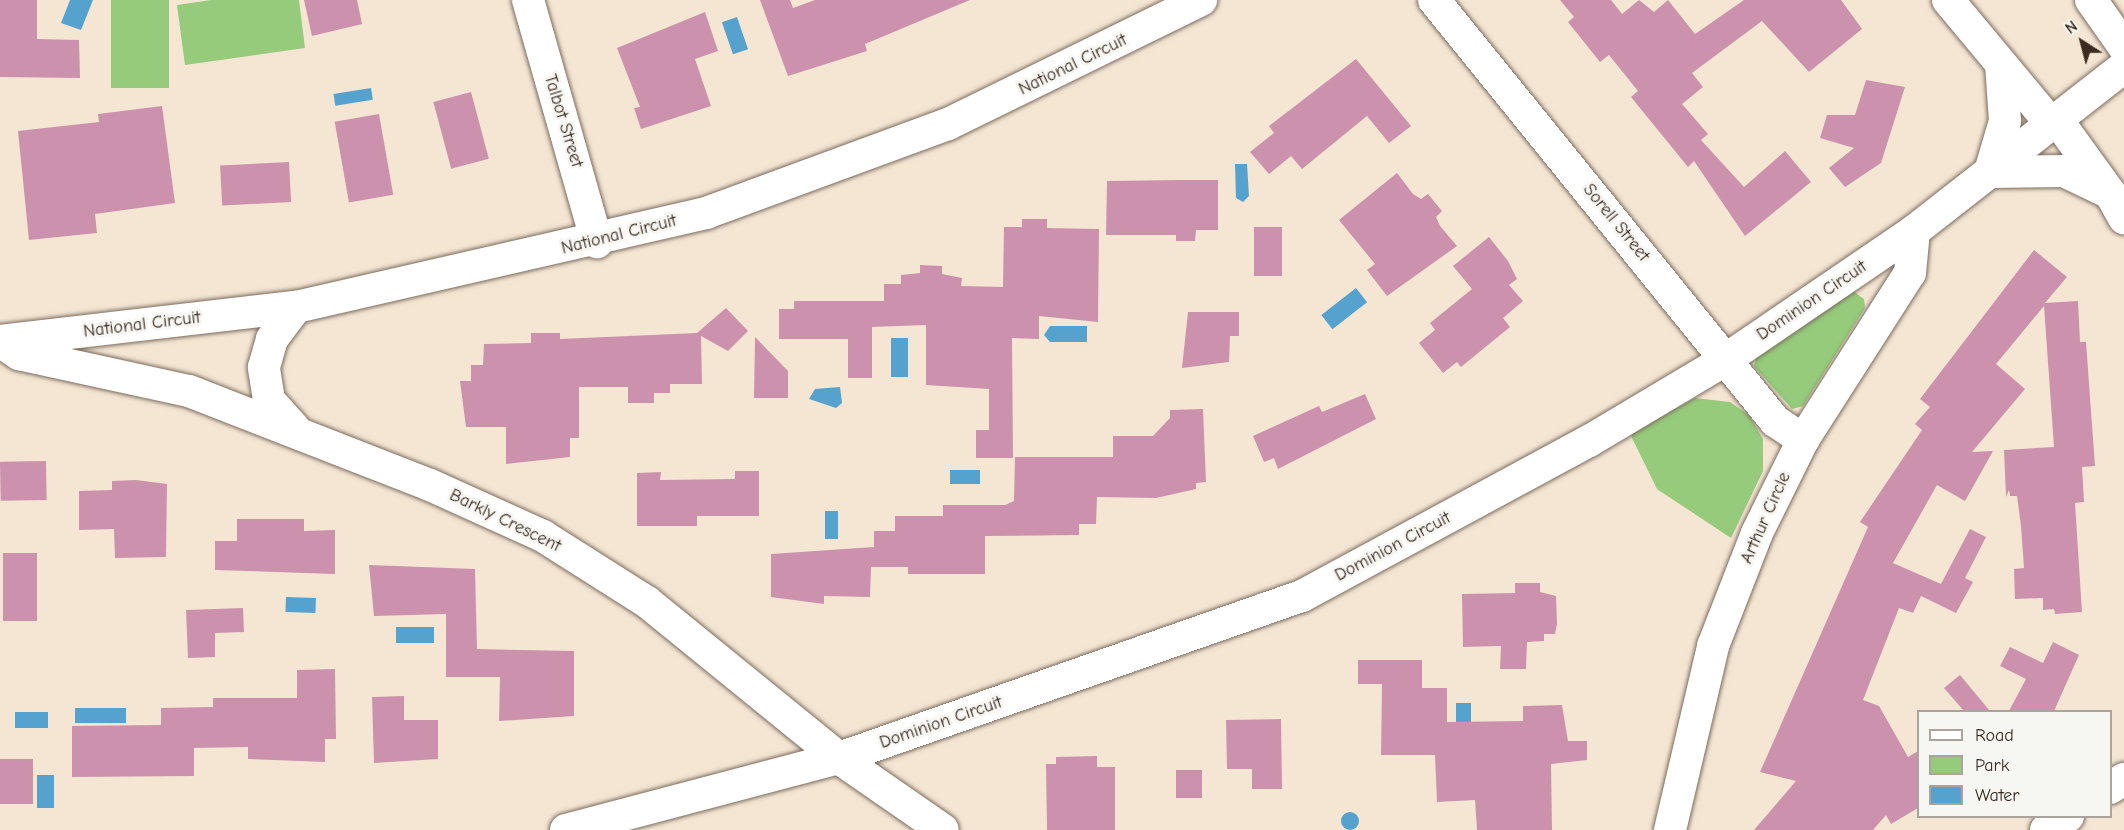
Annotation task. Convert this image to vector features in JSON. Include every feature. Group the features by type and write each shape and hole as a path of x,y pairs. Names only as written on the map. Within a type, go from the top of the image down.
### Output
{"street":[{"name":"Talbot Street","path":"528,0 597,242"},
{"name":"National Circuit","path":"0,342 296,307 597,242 706,213 918,136 1080,63 1201,0"},
{"name":"Sorell Street","path":"1434,0 1779,425 1803,440"},
{"path":"1948,0 2001,64 2055,123 2119,203"},
{"path":"2091,0 2124,47"},
{"path":"2106,0 2124,10"},
{"path":"2001,64 2005,120 1990,172 2052,169 2119,203"},
{"name":"Dominion Circuit","path":"566,830 838,758 1302,596 1725,360 1914,231 2124,67"},
{"name":"Arthur Circle","path":"1670,830 1713,646 1756,533 1803,440 1910,273 1914,231"},
{"path":"296,307 272,339 264,367 269,400 297,431"},
{"name":"Barkly Crescent","path":"0,342 19,354 189,391 297,431 543,536 618,581 838,758 944,830"},
{"path":"2046,830 2067,818"},
{"path":"2073,818 2089,830"}],"green space":[{"path":"111,0 169,0 169,88 111,88"},
{"path":"211,0 299,0 305,48 185,65 177,5"},
{"path":"1853,291 1864,299 1865,308 1803,406 1792,409 1754,366 1756,356"},
{"path":"1695,398 1730,402 1749,415 1763,439 1763,471 1731,538 1657,489 1632,438 1631,433"}],"water":[{"path":"70,0 93,0 81,30 61,23"},
{"path":"737,17 748,49 733,54 722,22"},
{"path":"371,88 373,100 335,106 333,94"},
{"path":"1235,164 1247,164 1249,196 1243,202 1236,198"},
{"path":"1356,288 1367,302 1332,329 1321,315"},
{"path":"1050,326 1087,326 1087,342 1050,342 1044,335"},
{"path":"891,338 908,338 908,377 891,377"},
{"path":"840,387 842,403 836,408 809,399 815,389"},
{"path":"950,470 980,470 980,484 950,484"},
{"path":"825,511 838,511 838,539 825,539"},
{"path":"286,597 316,598 315,613 285,612"},
{"path":"396,627 434,627 434,643 396,643"},
{"path":"1456,703 1471,703 1471,753 1456,753"},
{"path":"75,708 126,708 126,723 75,723"},
{"path":"15,712 48,712 48,728 15,728"},
{"path":"37,775 54,775 54,808 37,808"},
{"path":"1350,812 1356,815 1359,821 1356,827 1350,830 1344,827 1341,821 1344,815"}],"building":[{"path":"0,0 37,0 37,39 79,40 80,78 0,77"},
{"path":"304,0 357,0 362,24 312,36"},
{"path":"760,0 790,0 793,8 815,0 970,0 865,44 867,51 788,76"},
{"path":"1560,0 1611,0 1622,14 1639,0 1654,12 1668,0 1695,34 1744,0 1841,0 1862,29 1809,72 1762,21 1692,73 1703,87 1682,104 1708,134 1701,140 1744,187 1785,151 1811,182 1745,236 1694,161 1688,167 1631,97 1638,91 1609,55 1600,62 1568,22 1574,17"},
{"path":"705,12 718,51 695,59 711,106 641,129 634,108 640,107 617,48"},
{"path":"1356,59 1411,126 1389,143 1367,116 1302,169 1291,156 1269,174 1250,152 1274,133 1269,126"},
{"path":"1866,80 1905,87 1881,163 1845,187 1829,168 1854,148 1820,138 1827,115 1855,115"},
{"path":"471,92 489,159 451,169 433,102"},
{"path":"162,106 175,203 95,214 97,233 29,240 18,131 99,122 98,114"},
{"path":"379,114 393,195 349,203 335,122"},
{"path":"289,162 291,202 222,206 220,166"},
{"path":"1397,173 1413,194 1421,199 1428,194 1442,211 1436,217 1440,226 1457,246 1387,296 1367,270 1375,264 1339,220"},
{"path":"1218,180 1218,230 1196,230 1195,241 1176,241 1176,235 1106,235 1107,181"},
{"path":"1022,219 1047,219 1047,228 1099,229 1098,322 1039,316 1039,339 1012,338 1013,458 976,458 976,430 989,430 989,389 926,385 926,325 872,327 872,378 848,378 848,339 779,339 779,309 794,309 794,301 884,301 884,284 901,284 901,275 920,273 920,265 942,266 942,274 962,278 961,286 1003,287 1004,227 1022,227"},
{"path":"1254,227 1282,227 1282,276 1254,276"},
{"path":"1489,237 1508,261 1517,279 1509,285 1523,301 1503,318 1510,327 1461,367 1457,362 1443,373 1419,343 1435,330 1430,323 1472,289 1453,266"},
{"path":"2034,250 2067,277 2045,303 2078,301 2080,342 2086,342 2095,466 2082,467 2084,502 2075,503 2082,612 2055,614 2054,609 2043,610 2043,598 2015,599 2014,569 2024,568 2021,526 2017,496 2010,496 2009,490 2006,497 2004,450 2054,447 2044,306 1996,364 2025,389 1972,452 1993,451 1965,501 1937,485 1893,563 1941,584 1970,529 1986,537 1965,578 1973,582 1956,613 1921,596 1913,613 1899,608 1863,700 1879,706 1908,757 1917,752 1917,809 1891,824 1886,815 1873,830 1754,830 1796,781 1760,772 1868,527 1860,522 1922,430 1915,424 1930,407 1920,399"},
{"path":"726,308 748,331 728,351 701,336 702,384 670,384 670,393 654,393 654,403 628,403 628,387 579,387 579,438 570,438 570,457 506,464 506,427 466,427 460,381 471,381 471,365 483,365 484,344 531,343 531,333 560,333 560,339 697,333"},
{"path":"1188,312 1239,312 1239,336 1230,336 1229,362 1182,368"},
{"path":"755,337 788,371 788,398 754,398"},
{"path":"1365,394 1376,419 1278,469 1274,458 1264,462 1253,436 1319,406 1322,412"},
{"path":"1203,409 1206,482 1196,483 1196,489 1156,498 1097,497 1096,524 1079,524 1079,535 985,536 985,574 908,574 908,567 871,567 870,597 824,596 824,604 771,597 771,554 874,547 874,531 895,531 895,516 943,516 943,505 1005,505 1014,501 1015,457 1113,457 1113,436 1153,436 1170,418 1170,410"},
{"path":"46,461 47,500 1,501 0,462"},
{"path":"735,471 759,471 759,516 697,516 697,526 637,526 637,473 661,472 660,480 735,479"},
{"path":"136,480 167,484 166,557 115,558 114,529 79,530 79,491 112,490 112,481"},
{"path":"237,519 304,519 304,531 335,530 335,574 215,570 215,541 237,541"},
{"path":"3,553 37,553 37,621 3,621"},
{"path":"369,565 475,569 477,649 574,651 574,716 499,721 500,677 446,677 446,614 374,616"},
{"path":"1515,583 1540,583 1540,592 1556,596 1557,624 1555,634 1544,634 1544,641 1527,642 1526,669 1500,669 1501,646 1463,647 1462,594 1515,593"},
{"path":"243,608 244,632 215,633 215,657 188,658 186,610"},
{"path":"2053,642 2079,655 2054,710 2010,710 2026,679 2000,666 2010,647 2043,663"},
{"path":"1358,660 1422,660 1422,688 1447,688 1447,722 1523,721 1523,706 1562,705 1568,741 1587,741 1587,760 1551,764 1552,830 1477,830 1475,800 1437,802 1435,755 1381,755 1382,684 1358,684"},
{"path":"335,669 336,739 325,739 325,762 248,759 248,747 194,748 194,776 72,777 72,726 161,725 161,708 213,707 213,698 297,698 297,670"},
{"path":"1960,675 1989,710 1963,710 1944,688"},
{"path":"404,696 404,720 438,720 438,759 374,763 372,697"},
{"path":"1281,719 1282,789 1252,789 1252,769 1227,769 1226,720"},
{"path":"1097,756 1097,767 1115,767 1115,830 1047,830 1046,764 1056,764 1056,757"},
{"path":"0,759 33,759 33,804 0,804"},
{"path":"1176,770 1202,770 1202,798 1176,798"}]}
